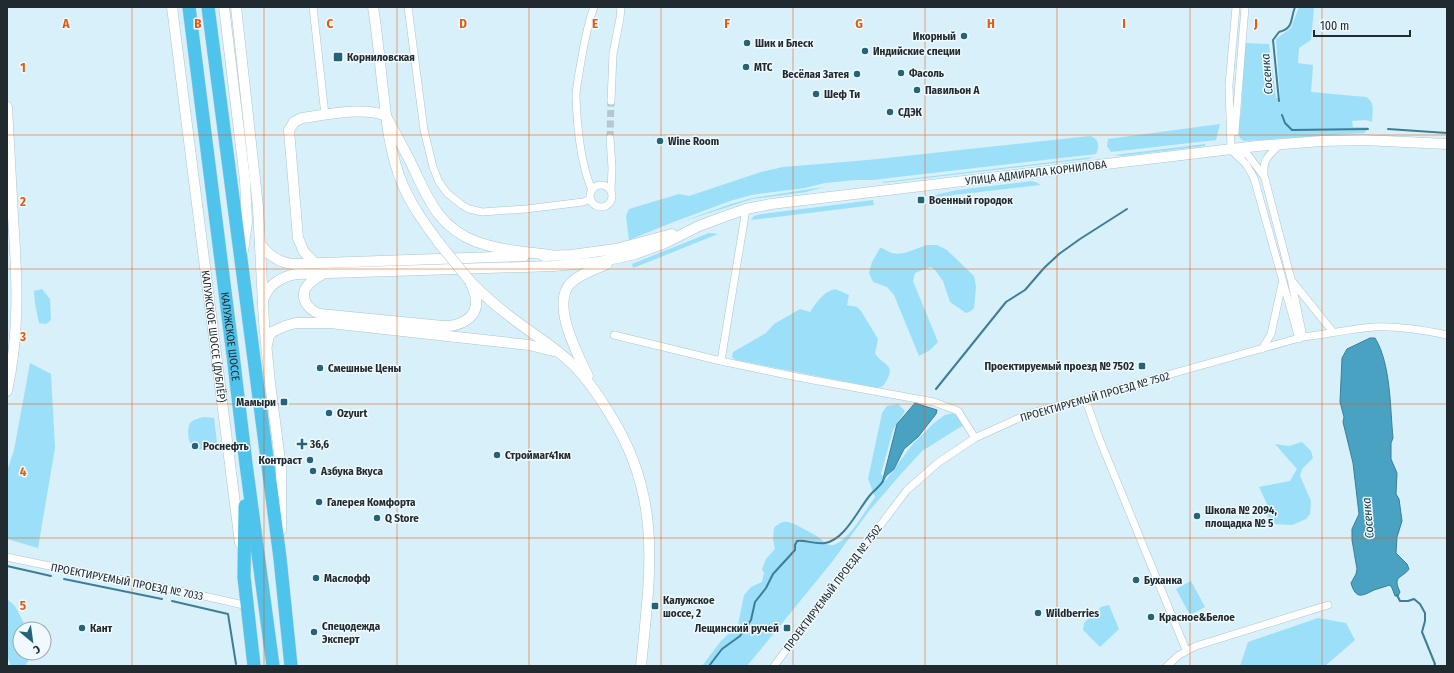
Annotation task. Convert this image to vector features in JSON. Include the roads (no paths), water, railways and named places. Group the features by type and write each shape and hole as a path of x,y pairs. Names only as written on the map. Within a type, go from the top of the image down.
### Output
{"highway":[{"name":"КАЛУЖСКОЕ ШОССЕ","path":"189,7 246,464 273,666"},
{"name":"КАЛУЖСКОЕ ШОССЕ","path":"208,7 280,558 291,666"},
{"path":"244,577 246,464"},
{"name":"КАЛУЖСКОЕ ШОССЕ (ДУБЛЁР)","path":"244,577 254,666"}],"main road":[{"name":"КАЛУЖСКОЕ ШОССЕ (ДУБЛЁР)","path":"172,7 244,577"},
{"path":"236,7 258,207 263,301 270,383 281,468 280,558"},
{"path":"374,7 386,116 393,156 402,184 418,213 439,243 470,280 501,310 560,353 581,373 595,391 620,429 628,446 641,480 646,501 650,542 649,594 641,666"},
{"path":"224,8 246,186 247,222 242,261"},
{"path":"7,107 17,308 15,346 7,391"},
{"path":"315,264 304,252 298,238 289,130 291,125 298,120 325,115 366,111 379,113 386,116 410,160 429,200 437,213 448,225 461,234 478,242 508,249 550,255"},
{"name":"УЛИЦА АДМИРАЛА КОРНИЛОВА","path":"616,259 665,243 699,226 746,209 771,204 1322,141 1364,140 1447,144"},
{"path":"260,244 272,256 284,263 294,264 571,255 616,249 699,226"},
{"path":"263,301 264,296 269,289 278,281 284,277 297,274 553,266 616,259"},
{"path":"595,391 577,354 571,337 565,318 564,297 569,285 574,281 616,259"},
{"path":"324,274 310,282 304,293 305,302 315,312 320,314 449,327 466,321 475,309 476,298 470,280"},
{"path":"267,348 269,336 272,332 281,327 296,324 330,323 529,345 560,353"}],"street":[{"path":"313,7 325,115"},
{"path":"408,7 424,130 433,167 439,182 447,193 469,209 482,212 526,210 583,202 591,199"},
{"path":"594,7 590,17 582,54 576,96 579,133 587,178 592,190 591,199 594,204 599,207 605,206 610,202 612,197 610,138"},
{"path":"612,101 613,54 621,7"},
{"path":"1236,7 1229,86 1233,150 1246,164 1254,178 1282,282 1301,338"},
{"path":"1233,150 1245,7"},
{"path":"1279,145 1265,160 1263,165 1264,175 1291,279 1301,338"},
{"path":"1233,150 1248,155 1264,175"},
{"path":"592,190 596,186 602,185 611,191"},
{"path":"721,361 746,209"},
{"path":"1291,279 1333,332"},
{"path":"1262,349 1271,334 1282,282"},
{"name":"ПРОЕКТИРУЕМЫЙ ПРОЕЗД № 7502","path":"774,666 907,490 939,462 975,438 1028,414 1301,338 1374,327 1406,328 1447,335"},
{"path":"614,335 721,361 797,377 934,402 958,411 975,438"},
{"path":"1085,398 1099,438 1186,650"},
{"name":"ПРОЕКТИРУЕМЫЙ ПРОЕЗД № 7033","path":"7,557 57,569 176,590 247,606"},
{"path":"1167,666 1186,650 1328,605"}],"water":[{"path":"1370,338 1375,338 1384,360 1387,373 1393,438 1391,443 1391,459 1397,473 1396,494 1399,499 1402,521 1397,537 1396,553 1407,564 1409,569 1397,580 1400,592 1398,596 1395,596 1390,585 1360,595 1355,592 1351,583 1357,569 1352,540 1352,529 1359,514 1353,463 1343,422 1344,417 1340,402 1342,358 1347,349"},
{"path":"915,403 937,410 936,414 918,437 904,449 894,469 886,476 882,483 897,424"}],"waterway":[{"name":"Сосенка","path":"1279,101 1273,40 1279,32 1289,26 1295,7"},
{"path":"1282,115 1285,123 1292,130 1368,129"},
{"path":"1388,129 1447,133"},
{"path":"936,389 1006,302 1025,290 1044,268 1059,254 1127,209"},
{"path":"709,666 722,649 740,636 751,620 755,602 766,588 773,574 795,550 797,541 817,543 832,541 851,523 866,500 883,481"},
{"path":"7,566 51,576"},
{"path":"64,579 162,599"},
{"name":"Сосенка","path":"1397,595 1400,601 1414,599 1420,604 1425,613 1425,621 1422,632 1435,664 1434,666"},
{"path":"172,601 228,614 236,664"}],"tunnel":[{"path":"610,138 611,101"}],"place":[{"name":"Икорный","path":"964,36"},
{"name":"Шик и Блеск","path":"747,43"},
{"name":"Индийские специи","path":"865,51"},
{"name":"Корниловская","path":"338,57"},
{"name":"МТС","path":"746,67"},
{"name":"Фасоль","path":"901,73"},
{"name":"Весёлая Затея","path":"857,74"},
{"name":"Павильон А","path":"917,90"},
{"name":"Шеф Ти","path":"816,94"},
{"name":"СДЭК","path":"890,112"},
{"name":"Wine Room","path":"660,141"},
{"name":"Военный городок","path":"921,200"},
{"name":"Проектируемый проезд № 7502","path":"1142,366"},
{"name":"Смешные Цены","path":"320,368"},
{"name":"Мамыри","path":"284,402"},
{"name":"Ozyurt","path":"329,413"},
{"name":"36,6","path":"302,444"},
{"name":"Роснефть","path":"195,446"},
{"name":"Строймаг41км","path":"497,455"},
{"name":"Контраст","path":"310,460"},
{"name":"Азбука Вкуса","path":"313,471"},
{"name":"Галерея Комфорта","path":"319,502"},
{"name":"Школа № 2094, площадка № 5","path":"1197,516"},
{"name":"Q Store","path":"377,518"},
{"name":"Маслофф","path":"316,578"},
{"name":"Буханка","path":"1136,580"},
{"name":"Калужское шоссе, 2","path":"655,606"},
{"name":"Wildberries","path":"1038,613"},
{"name":"Красное&Белое","path":"1151,617"},
{"name":"Кант","path":"82,628"},
{"name":"Лещинский ручей","path":"787,628"},
{"name":"Спецодежда Эксперт","path":"314,632"}]}
